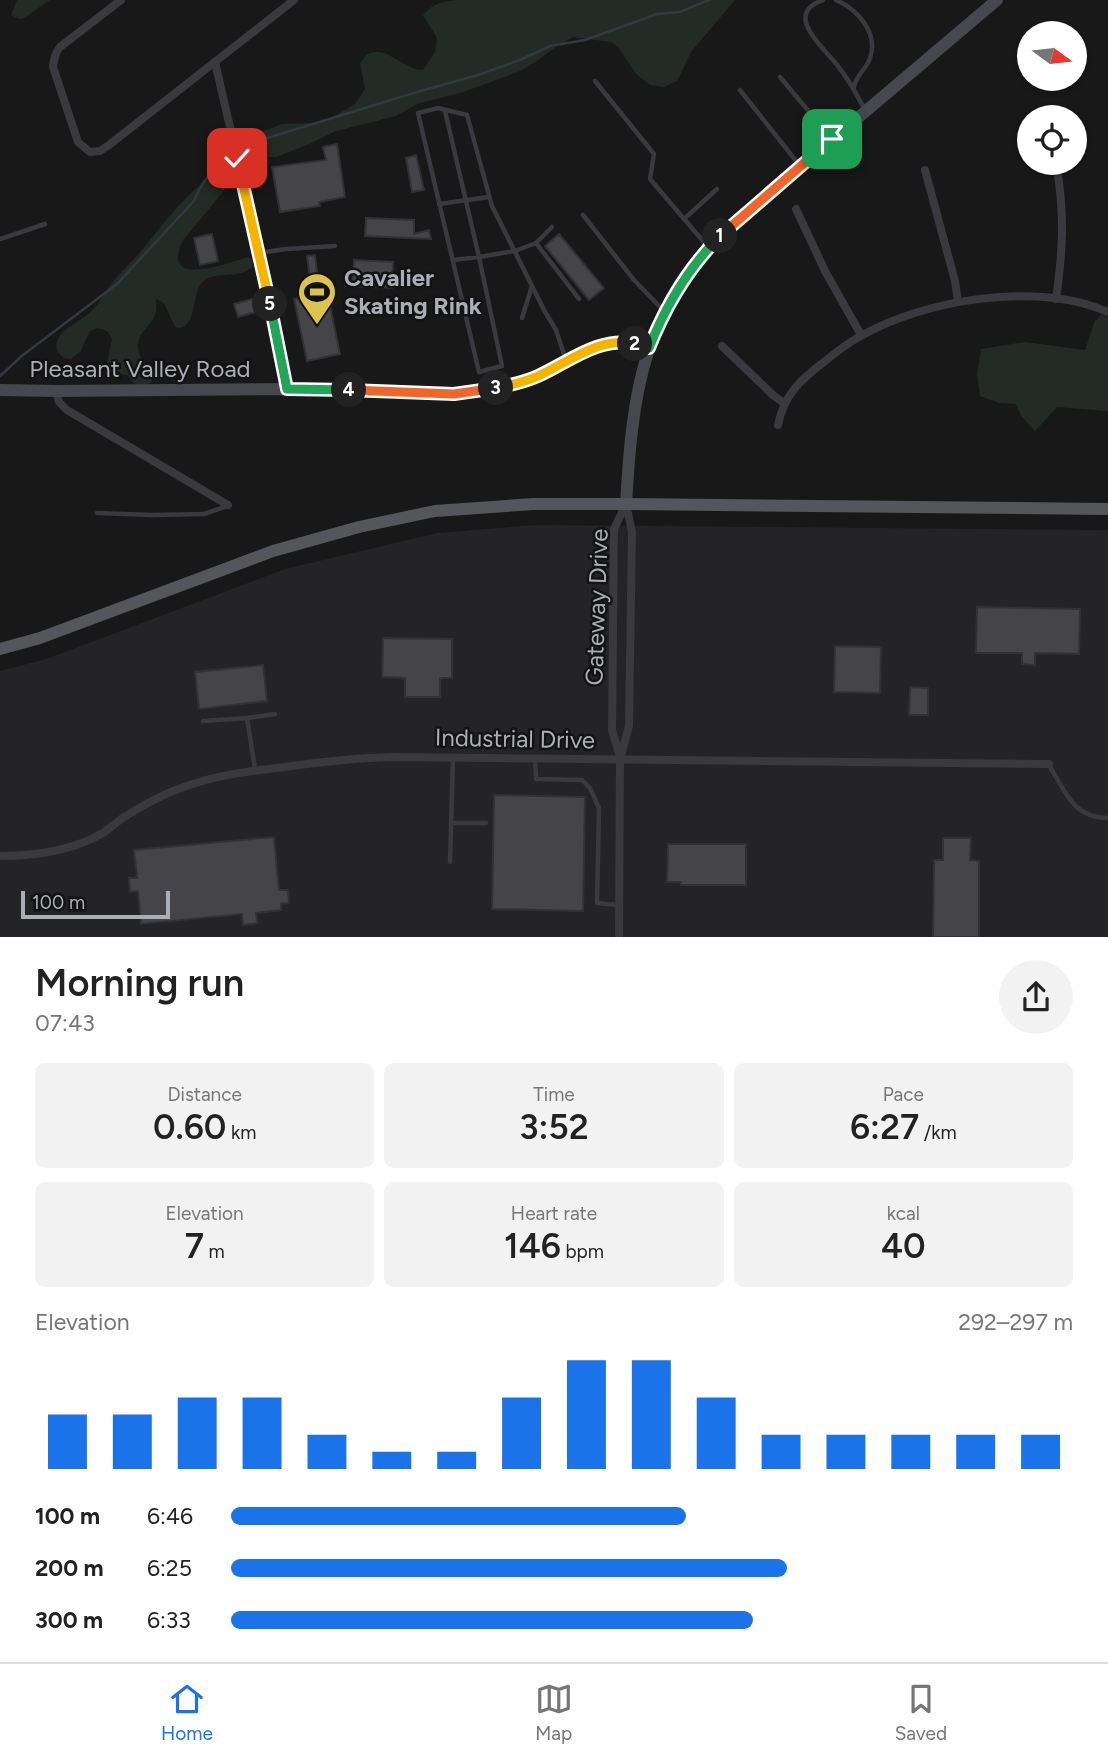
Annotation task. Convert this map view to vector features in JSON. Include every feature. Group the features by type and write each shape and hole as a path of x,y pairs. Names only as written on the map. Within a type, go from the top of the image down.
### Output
{"main road":[{"path":"0,649 40,638 274,551 359,527 435,511 533,504 1108,509"}],"street":[{"path":"121,0 60,47 56,51 52,66 78,142 90,152 100,151 109,145 294,0"},
{"path":"626,504 634,412 640,377 664,311 688,272 728,228 997,0"},
{"path":"215,62 287,389"},
{"path":"925,170 956,281 958,302"},
{"path":"1056,299 1062,261 1063,229 1058,175"},
{"path":"796,209 825,271 861,335"},
{"path":"778,425 784,404 793,390 811,372 861,335 905,316 958,302 1008,296 1056,299 1108,312"},
{"name":"Pleasant Valley Road","path":"0,390 287,389 454,394 521,383 604,344 630,343 649,348"},
{"path":"722,346 784,404"},
{"path":"56,391 59,402 67,410 228,505"},
{"name":"Gateway Drive","path":"620,760 612,730 614,529 626,504"},
{"name":"Gateway Drive","path":"619,937 620,760 629,726 632,532 626,504"},
{"name":"Industrial Drive","path":"0,856 36,855 80,843 102,833 151,801 179,788 212,778 358,758 1049,764"}],"lane":[{"path":"823,0 810,7 806,23 816,41 838,65 866,112"},
{"path":"836,0 846,4 864,21 872,44 869,62 860,72 853,88"},
{"path":"780,77 832,139"},
{"path":"595,80 653,155 650,179 708,248"},
{"path":"740,90 801,167"},
{"path":"445,111 502,366 479,372 418,113 438,108 467,115 492,206 556,330 566,361"},
{"path":"684,219 717,189"},
{"path":"439,204 489,197"},
{"path":"583,215 634,279 664,311"},
{"path":"0,239 45,224"},
{"path":"453,260 515,251 536,243 552,228"},
{"path":"536,243 579,299"},
{"path":"259,253 335,246"},
{"path":"522,318 532,286"},
{"path":"97,513 204,513 228,505"},
{"path":"203,721 275,714"},
{"path":"247,718 255,770"},
{"path":"450,862 453,758"},
{"path":"535,758 536,779 582,780 590,788 599,808 597,903 619,905"},
{"path":"1049,764 1072,802 1083,813 1092,817 1108,818"},
{"path":"452,823 486,823"}],"shaded area":[{"path":"17,0 50,0 20,19 11,15"},
{"path":"459,0 735,0 691,52 677,81 664,87 650,85 636,74 618,47 611,42 573,37 518,72 463,92 417,104 396,116 336,131 276,157 266,157 257,147 262,132 282,124 314,123 330,119 355,104 365,89 360,63 368,54 381,52 423,70 435,52 437,38 423,15 439,3"},
{"path":"227,169 231,169 234,175 183,240 178,255 180,264 187,269 198,270 248,257 253,266 240,273 206,279 198,290 190,319 182,327 175,327 164,303 156,299 155,315 138,344 139,354 152,374 151,383 136,386 127,375 109,372 107,363 112,339 108,332 102,329 96,328 89,332 81,351 71,359 64,358 57,351 56,344 62,334 93,310 115,279 189,195"},
{"path":"1102,314 1108,318 1108,411 1057,407 1035,431 1021,416 1016,404 1000,403 980,396 977,374 981,349 1025,342 1085,350 1095,321"},
{"path":"536,525 1108,530 1108,937 0,937 0,671 46,659 285,569 437,533"}],"building":[{"path":"337,144 345,197 319,202 320,206 280,212 272,167 326,160 323,147"},
{"path":"416,155 424,190 412,192 406,158"},
{"path":"366,218 414,220 414,234 429,230 431,239 365,236"},
{"path":"212,234 218,261 200,265 194,238"},
{"path":"559,234 604,288 589,300 545,246"},
{"name":"Cavalier Skating Rink","path":"315,255 319,294 328,296 340,354 307,361 294,299 312,295 307,256"},
{"path":"354,260 393,262 392,288 352,286"},
{"path":"256,298 259,311 238,317 234,304"},
{"path":"977,607 1080,609 1079,654 1035,653 1035,665 1022,664 1022,653 976,653"},
{"path":"383,638 452,639 452,678 440,678 440,697 405,697 405,678 382,677"},
{"path":"835,646 881,647 880,693 834,692"},
{"path":"263,665 267,701 199,709 195,672"},
{"path":"910,687 928,688 928,715 909,715"},
{"path":"494,795 585,797 583,911 492,909"},
{"path":"274,837 279,890 288,890 289,903 281,904 281,910 256,913 257,923 243,925 242,914 141,924 138,891 130,892 129,878 137,878 134,850"},
{"path":"943,838 971,838 970,860 979,861 979,937 933,937 934,860 943,860"},
{"path":"668,844 746,844 746,885 681,885 681,882 667,882"}],"waterway":[{"path":"245,147 478,75 550,46 585,40 657,14 680,12 709,0"},
{"path":"0,376 23,355 117,284 193,202 211,173 230,160"}],"place":[{"name":"Cavalier Skating Rink","path":"317,326"}],"route":[{"path":"237,158 287,389 454,394 521,383 604,344 630,343 649,348 664,311 688,272 708,248 832,139"}]}
